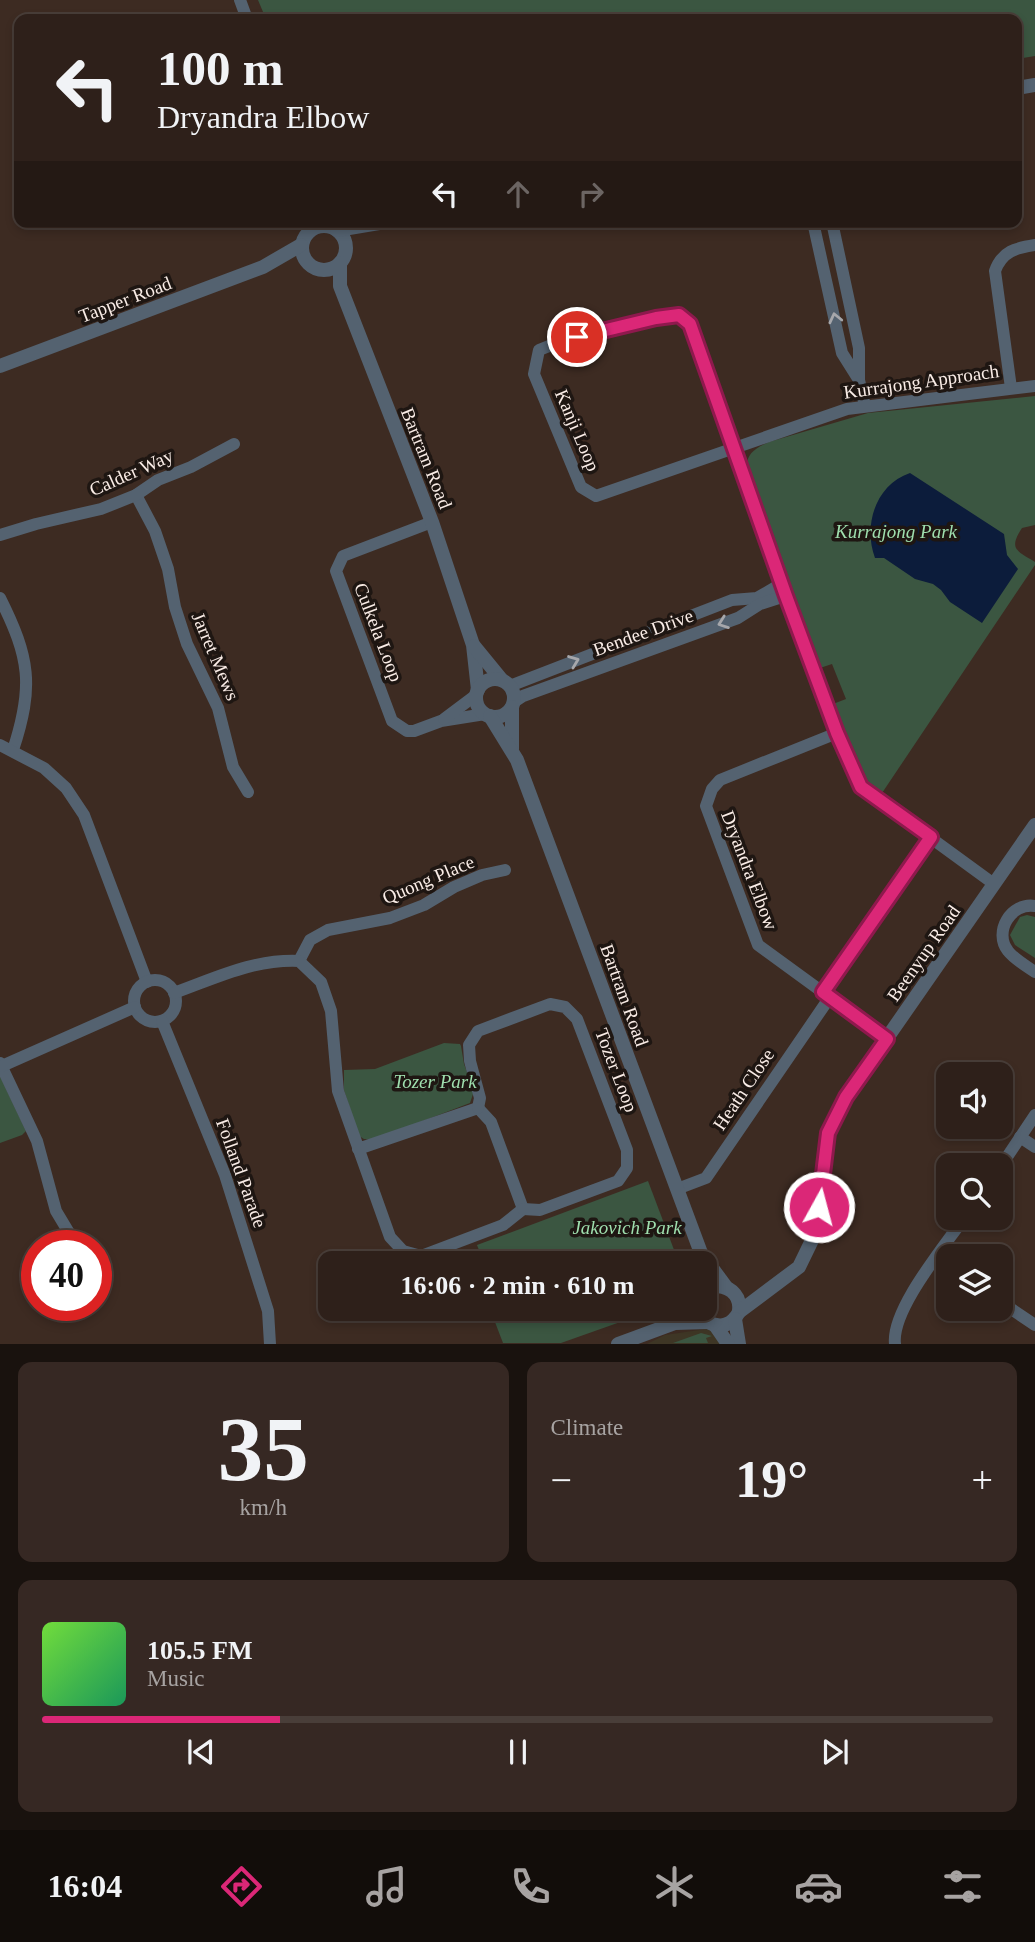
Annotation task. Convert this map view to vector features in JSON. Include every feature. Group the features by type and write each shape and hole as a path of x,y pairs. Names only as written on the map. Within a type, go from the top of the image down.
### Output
{"street":[{"path":"311,228 301,245 305,260 311,266 326,270 340,263 346,249 341,235 332,228"},
{"path":"341,235 360,228"},
{"path":"814,228 842,353 859,380"},
{"path":"833,228 859,348 859,380 865,406"},
{"name":"Tapper Road","path":"0,366 262,267 301,245"},
{"path":"1011,388 995,271 1000,260 1012,250 1035,245"},
{"name":"Tapper Road","path":"262,267 305,260"},
{"name":"Bartram Road","path":"340,263 340,286"},
{"name":"Bartram Road","path":"326,270 340,286 432,522 473,645 477,692"},
{"name":"Kanji Loop","path":"679,315 690,324 734,449 596,496 581,487 534,374 539,350 558,342 679,315"},
{"name":"Kurrajong Approach","path":"734,449 847,409 1035,386"},
{"name":"Calder Way","path":"0,535 101,509 136,495 158,480 191,467 234,444"},
{"path":"734,449 783,590 837,733 861,787 994,884"},
{"name":"Jarret Mews","path":"136,495 155,531 168,569 175,607 187,644 218,708 233,767 248,792"},
{"name":"Culkela Loop","path":"432,522 342,556 335,571 392,721 407,731 414,731 440,721 488,715"},
{"name":"Bendee Drive","path":"506,683 732,600 757,598 783,590"},
{"name":"Bendee Drive","path":"513,705 523,696 738,618 783,590"},
{"path":"0,598 14,626 26,662 28,689 22,724 13,750"},
{"name":"Bartram Road","path":"473,645 506,683"},
{"path":"490,679 506,683 513,691 513,705 502,716 488,715 479,708 477,692 490,679"},
{"name":"Culkela Loop","path":"440,721 477,692"},
{"name":"Bartram Road","path":"512,750 513,705"},
{"name":"Bartram Road","path":"488,715 512,750 699,1251"},
{"name":"Dryandra Elbow","path":"837,733 720,780 712,789 705,806 758,945 887,1039"},
{"path":"0,745 44,768 66,788 84,815 147,982"},
{"name":"Beenyup Road","path":"737,1315 799,1267 816,1232 828,1133 846,1097 1035,825"},
{"name":"Heath Close","path":"677,1189 706,1178 931,837"},
{"name":"Quong Place","path":"299,961 310,940 328,930 390,918 424,905 472,879 505,870"},
{"path":"1035,906 1031,904 1016,910 1004,923 1001,939 1009,953 1035,972"},
{"path":"174,993 260,962 299,961 321,982 331,1011 338,1091 358,1149 390,1237 403,1251 421,1256 503,1224 523,1209 491,1122 478,1108 358,1149"},
{"path":"147,982 165,982 174,993 176,1005 162,1021 143,1018 135,1007 138,990 147,982"},
{"name":"Tozer Loop","path":"478,1108 480,1098 470,1061 469,1045 478,1031 550,1004 565,1007 578,1019 627,1150 627,1168 618,1181 540,1210 523,1209"},
{"path":"67,1230 56,1211 37,1141 1,1064 135,1007"},
{"name":"Folland Parade","path":"162,1021 225,1175 268,1311 270,1343"},
{"path":"1010,1153 1035,1115"},
{"path":"1020,1137 1035,1147"},
{"path":"895,1343 894,1333 901,1310 936,1259"},
{"name":"Bartram Road","path":"717,1275 729,1289"},
{"path":"717,1287 768,1289"},
{"path":"729,1289 738,1297 739,1343"},
{"path":"1013,1309 1035,1325"},
{"path":"712,1321 722,1326 737,1315"},
{"path":"675,1324 678,1321"},
{"path":"618,1343 675,1324 695,1321"},
{"path":"710,1321 728,1343"}],"shaded area":[{"path":"706,1329 713,1331 723,1344 647,1344 665,1335"}],"green space":[{"path":"258,0 1035,0 1035,56 1022,58 1022,14 264,14"},
{"name":"Kurrajong Park","path":"1035,396 1035,525 1022,528 1015,545 1019,552 1035,562 1035,565 880,796 861,776 833,704 846,699 832,664 820,668 749,477 748,459 753,451 769,442 868,413"},
{"path":"1020,917 1035,917 1035,958 1015,945 1010,935"},
{"name":"Tozer Park","path":"444,1043 461,1046 464,1064 474,1091 470,1103 373,1140 359,1136 344,1090 344,1070 375,1069"},
{"path":"0,1076 26,1131 0,1143"},
{"name":"Jakovich Park","path":"648,1181 674,1251 479,1251 477,1245"},
{"path":"495,1321 623,1321 561,1343 503,1343"},
{"path":"701,1333 712,1336 706,1338 708,1343 673,1343"}],"water":[{"path":"910,473 1004,534 1007,555 1018,569 982,623 950,602 933,584 915,579 884,558 875,558 870,533 875,508 888,487"}],"route":[{"path":"577,337 679,315 690,324 786,596 837,733 861,787 931,837 823,992 887,1039 846,1097 828,1133 819,1207"}]}
